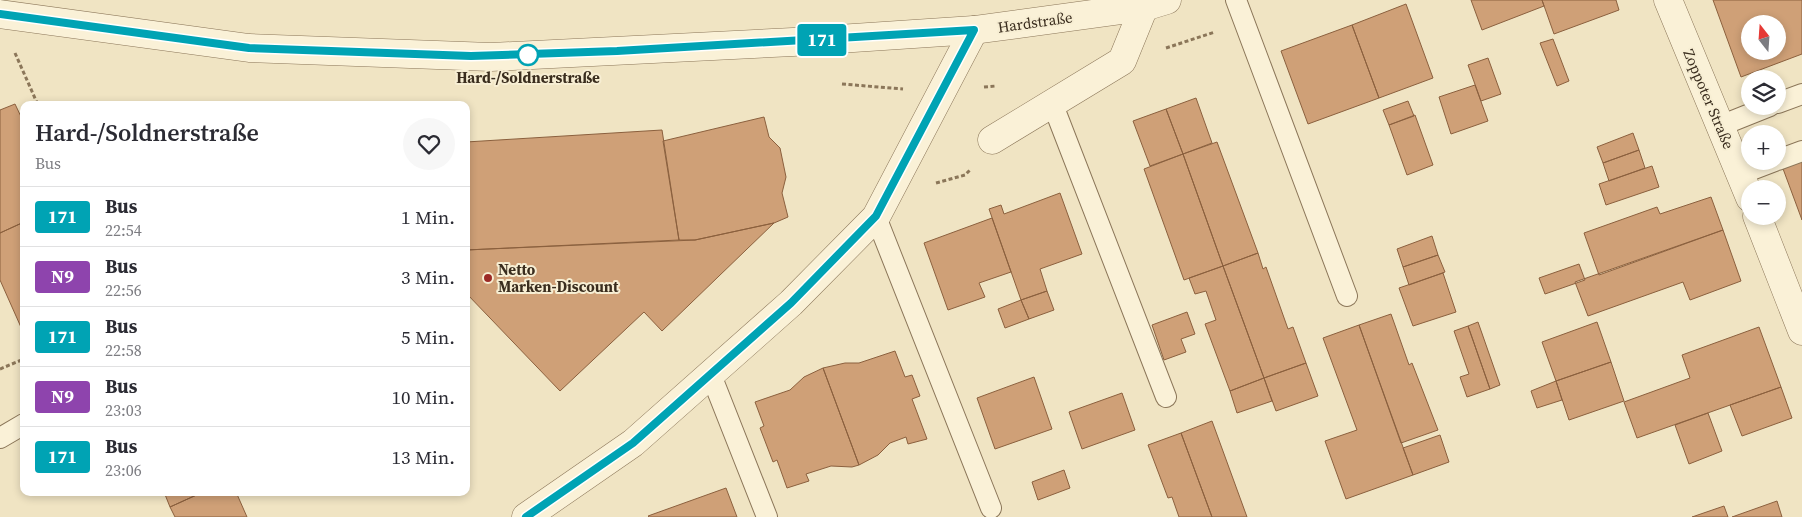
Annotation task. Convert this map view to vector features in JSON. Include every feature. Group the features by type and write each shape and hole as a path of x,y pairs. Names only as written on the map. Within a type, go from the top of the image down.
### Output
{"street":[{"name":"Zoppoter Straße","path":"1668,0 1742,180"},
{"name":"Hardstraße","path":"0,14 249,48 471,56 617,51 974,30 1155,4"},
{"path":"992,140 1053,105 1122,61 1155,4"},
{"path":"526,517 633,443 791,303 876,216 974,30"},
{"path":"1761,225 1802,331"}],"lane":[{"path":"1236,0 1347,296"},
{"path":"1786,100 1802,94"},
{"path":"1053,105 1166,396"},
{"path":"1720,126 1748,115"},
{"path":"1786,157 1802,151"},
{"path":"1752,180 1765,170"},
{"path":"876,216 991,508"},
{"path":"711,375 767,517"},
{"path":"0,438 20,426"}],"path":[{"path":"15,52 36,101"},
{"path":"895,180 937,183 965,175 984,157 992,140"},
{"path":"0,369 20,361"}],"building":[{"path":"1471,0 1542,0 1544,6 1482,30"},
{"path":"1542,0 1616,0 1619,10 1554,34"},
{"path":"1713,0 1802,0 1802,54 1760,70 1741,70 1741,77"},
{"path":"1406,4 1433,78 1379,98 1352,25"},
{"path":"1352,25 1379,98 1308,124 1281,51"},
{"path":"1553,39 1569,81 1557,86 1540,43"},
{"path":"1488,58 1501,94 1481,101 1468,65"},
{"path":"1475,85 1488,121 1451,134 1439,97"},
{"path":"1196,98 1212,143 1183,154 1166,109"},
{"path":"1408,101 1414,116 1389,125 1383,110"},
{"path":"15,104 20,115 20,224 0,233 0,110"},
{"path":"1166,109 1183,154 1150,166 1133,121"},
{"path":"1415,115 1433,165 1407,175 1389,125"},
{"path":"764,117 769,137 780,148 786,177 782,193 788,217 774,223 695,240 679,240 663,141"},
{"path":"662,130 679,240 470,250 470,142"},
{"path":"1633,133 1639,150 1603,163 1597,147"},
{"path":"1217,142 1258,253 1223,266 1183,154"},
{"path":"1639,150 1645,168 1609,181 1603,163"},
{"path":"1183,154 1223,266 1184,280 1144,169"},
{"path":"1802,159 1802,220 1783,170 1786,170 1786,165"},
{"path":"1652,166 1659,187 1606,205 1599,184"},
{"path":"1060,193 1082,254 1040,269 1047,291 1021,300 989,209 1001,205 1004,214"},
{"path":"1711,197 1723,230 1599,275 1584,233 1657,207 1660,214"},
{"path":"992,218 1011,272 979,283 985,297 948,310 924,243"},
{"path":"774,223 662,331 644,312 560,391 470,297 470,250 695,240"},
{"path":"20,224 20,325 0,280 0,233"},
{"path":"1723,230 1741,281 1690,300 1683,282 1588,316 1575,282"},
{"path":"1432,236 1438,255 1403,267 1397,249"},
{"path":"1258,253 1263,269 1266,267 1288,329 1293,327 1306,363 1264,378 1223,266"},
{"path":"1438,255 1445,272 1409,285 1403,267"},
{"path":"1579,264 1585,280 1545,294 1539,278"},
{"path":"1223,266 1264,378 1230,391 1205,324 1216,320 1206,291 1195,294 1189,278"},
{"path":"1443,273 1456,312 1413,326 1399,288"},
{"path":"1047,291 1054,310 1029,319 1021,300"},
{"path":"1021,300 1029,319 1005,328 998,309"},
{"path":"1187,312 1195,334 1181,339 1186,352 1164,360 1152,325"},
{"path":"1391,314 1409,365 1412,363 1438,430 1401,443 1359,325"},
{"path":"1478,322 1500,385 1490,389 1468,326"},
{"path":"1597,322 1611,362 1556,381 1542,342"},
{"path":"1359,325 1413,475 1346,499 1325,441 1357,430 1323,338"},
{"path":"1468,326 1490,389 1467,397 1460,377 1469,374 1454,331"},
{"path":"1759,327 1781,387 1637,438 1624,402 1690,378 1682,355"},
{"path":"895,351 905,377 912,375 920,396 912,399 927,439 908,444 906,437 890,443 878,455 859,465 823,368 845,363 859,363"},
{"path":"1611,362 1624,401 1569,420 1556,381"},
{"path":"1306,363 1318,396 1276,411 1264,378"},
{"path":"823,368 859,465 852,467 831,466 806,474 809,481 787,488 777,460 773,462 760,428 764,426 755,402 790,390 804,377"},
{"path":"1034,377 1052,429 995,449 977,398"},
{"path":"1264,378 1272,401 1237,413 1230,391"},
{"path":"1556,381 1562,400 1537,408 1531,391"},
{"path":"1781,387 1792,418 1742,436 1730,405"},
{"path":"1122,393 1135,430 1082,449 1069,412"},
{"path":"1708,413 1722,451 1689,464 1675,425"},
{"path":"1212,421 1247,517 1212,517 1181,433"},
{"path":"1181,433 1212,517 1179,517 1172,497 1168,498 1148,445"},
{"path":"1440,435 1449,462 1413,475 1403,448"},
{"path":"1064,470 1070,488 1038,500 1032,482"},
{"path":"726,488 737,517 648,516"},
{"path":"166,496 194,496 170,507"},
{"path":"194,496 238,496 247,517 175,517 170,507"},
{"path":"1777,501 1782,517 1732,517"},
{"path":"1724,506 1728,517 1692,517"}],"bus line":[{"name":"171","path":"0,14 249,48 471,56 793,42 974,30 876,216 791,303 633,443 526,517"}],"place":[{"name":"Hard-/Soldnerstraße","path":"528,55"},
{"name":"Netto Marken-Discount","path":"488,278"}]}
